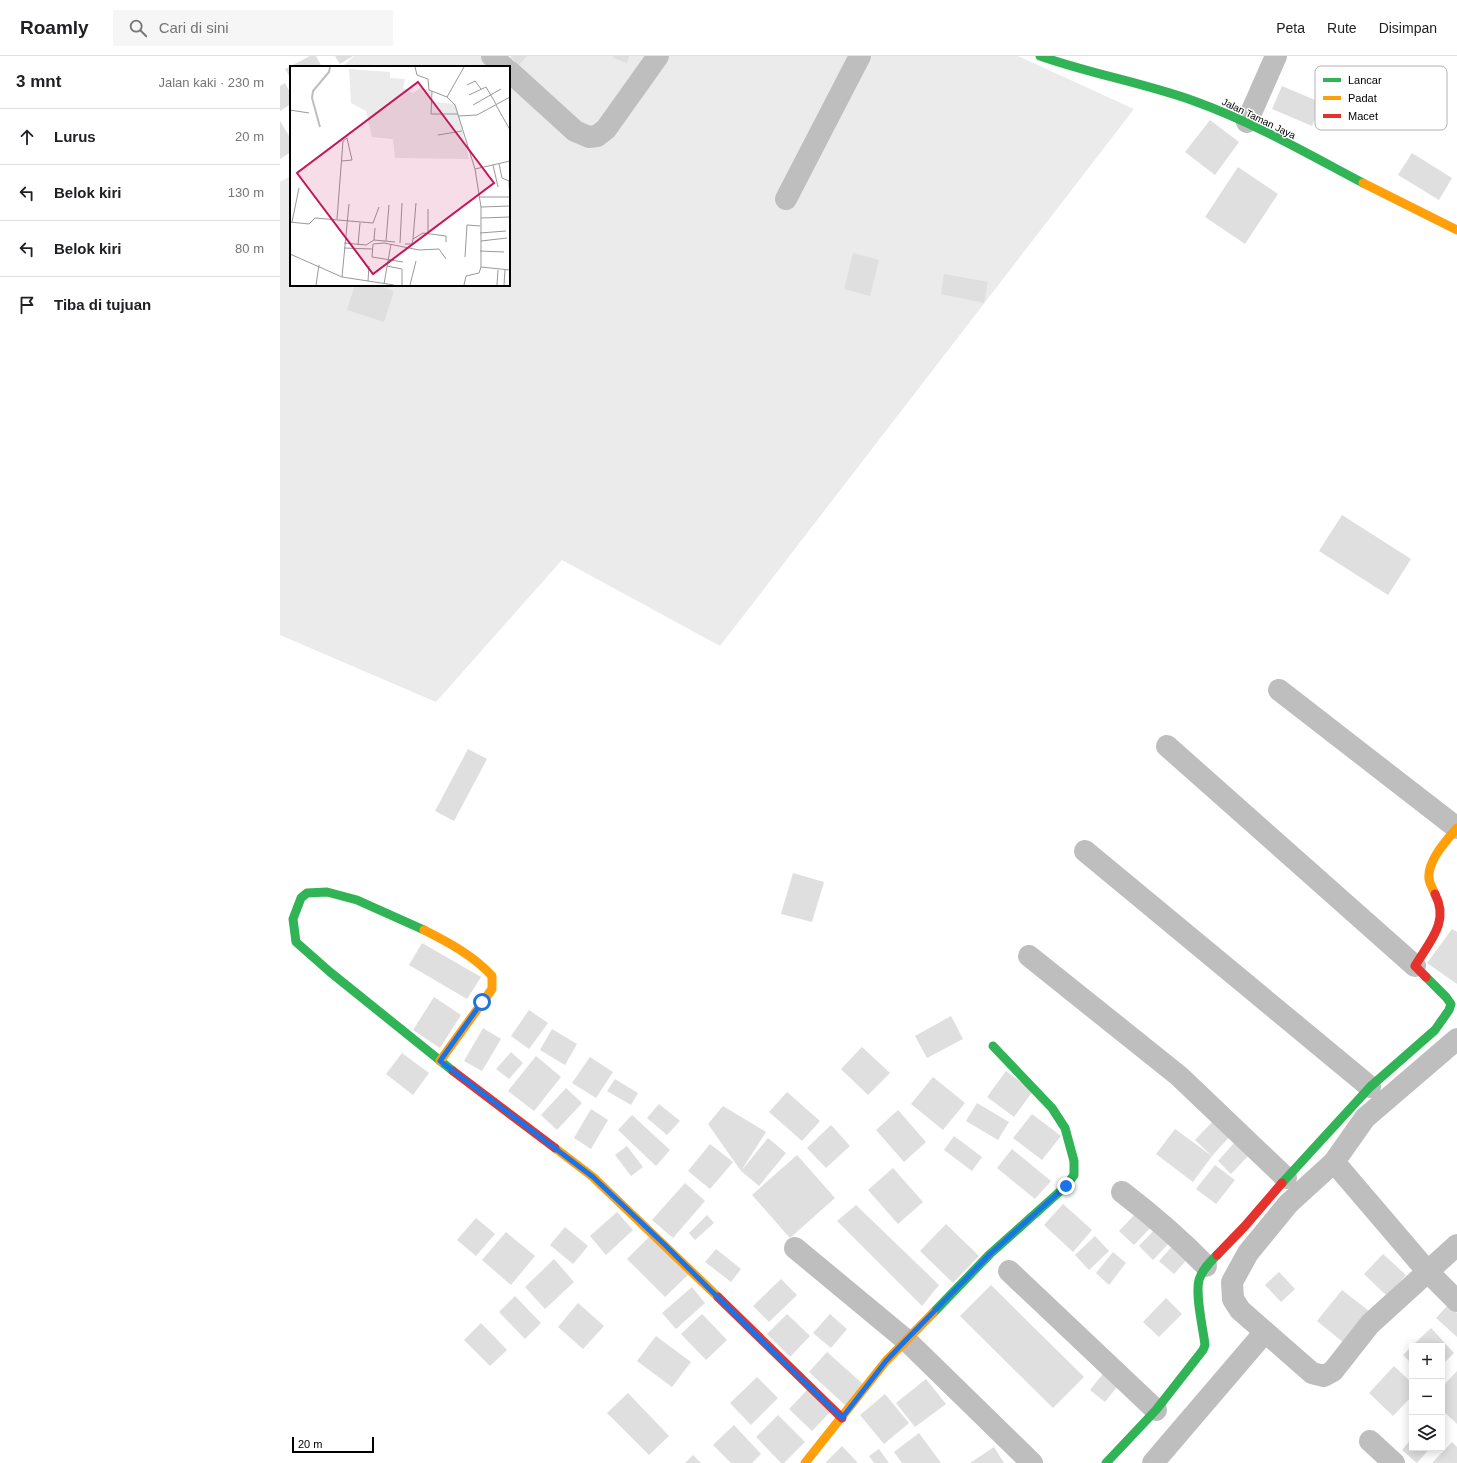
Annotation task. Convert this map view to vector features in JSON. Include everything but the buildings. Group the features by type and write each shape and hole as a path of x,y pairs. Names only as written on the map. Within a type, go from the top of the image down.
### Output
{"street":[{"path":"492,56 503,66"},
{"path":"510,72 575,132 589,137 597,136 606,129 658,56"},
{"path":"786,199 860,56"},
{"name":"Jalan Taman Jaya","path":"1040,56 1061,64 1186,98 1247,122 1424,215 1457,230"},
{"path":"1247,122 1276,56"},
{"path":"1279,690 1457,828 1433,861 1429,873 1429,880 1442,911 1440,924 1415,966"},
{"path":"1106,1463 1156,1410 1203,1350 1205,1345 1198,1295 1199,1280 1206,1266 1245,1226 1286,1178 1370,1086 1435,1030 1449,1010 1451,1004 1415,966 1166,746"},
{"path":"1085,852 1370,1086"},
{"path":"440,1061 492,988 492,976 484,967 471,958 403,920 357,900 327,892 307,893 301,898 293,919 296,942 330,972 440,1061 593,1177 665,1245 842,1418"},
{"path":"1029,956 1179,1076 1286,1178"},
{"path":"1457,1039 1365,1118 1334,1162 1288,1204 1248,1253 1232,1282 1233,1299 1240,1310 1312,1373 1324,1376 1334,1371 1370,1324 1457,1245"},
{"path":"805,1463 886,1361 990,1254 1066,1186 1074,1175 1074,1161 1065,1128 1052,1108 993,1046"},
{"path":"1334,1162 1428,1272 1457,1301"},
{"path":"1122,1192 1183,1242 1206,1266"},
{"path":"795,1248 906,1340 1032,1463"},
{"path":"1009,1271 1156,1410"},
{"path":"1152,1463 1265,1332"},
{"path":"1370,1441 1394,1463"}],"shaded area":[{"path":"354,56 495,56 505,63 512,56 1018,56 1134,109 720,646 562,560 436,702 280,635 280,182 290,177 290,286 510,286 510,66 343,66"}],"traffic: fast":[{"path":"1040,56 1175,95 1216,109 1280,139 1363,183"},
{"path":"424,930 357,900 327,892 307,893 301,898 293,919 296,942 330,972 453,1071"},
{"path":"1282,1183 1370,1087 1435,1030 1449,1010 1451,1004 1426,977"},
{"path":"933,1313 990,1254 1066,1186 1074,1175 1074,1161 1065,1128 1052,1108 993,1046"},
{"path":"1106,1463 1156,1410 1203,1350 1205,1345 1198,1286 1202,1273 1217,1255"}],"traffic: slow":[{"path":"1363,183 1457,230"},
{"path":"1435,894 1429,879 1431,865 1438,852 1457,828"},
{"path":"424,930 469,956 492,976 492,989 440,1061"},
{"path":"555,1148 593,1177 718,1297"},
{"path":"805,1463 886,1361 933,1313"}],"traffic: jam":[{"path":"1426,977 1415,966 1436,932 1439,923 1439,904 1435,894"},
{"path":"453,1071 555,1148"},
{"path":"1217,1255 1245,1226 1282,1183"},
{"path":"718,1297 842,1418"}],"route":[{"path":"482,1002 440,1061 593,1177 665,1245 842,1418 886,1361 906,1340 990,1254 1066,1186"}]}
